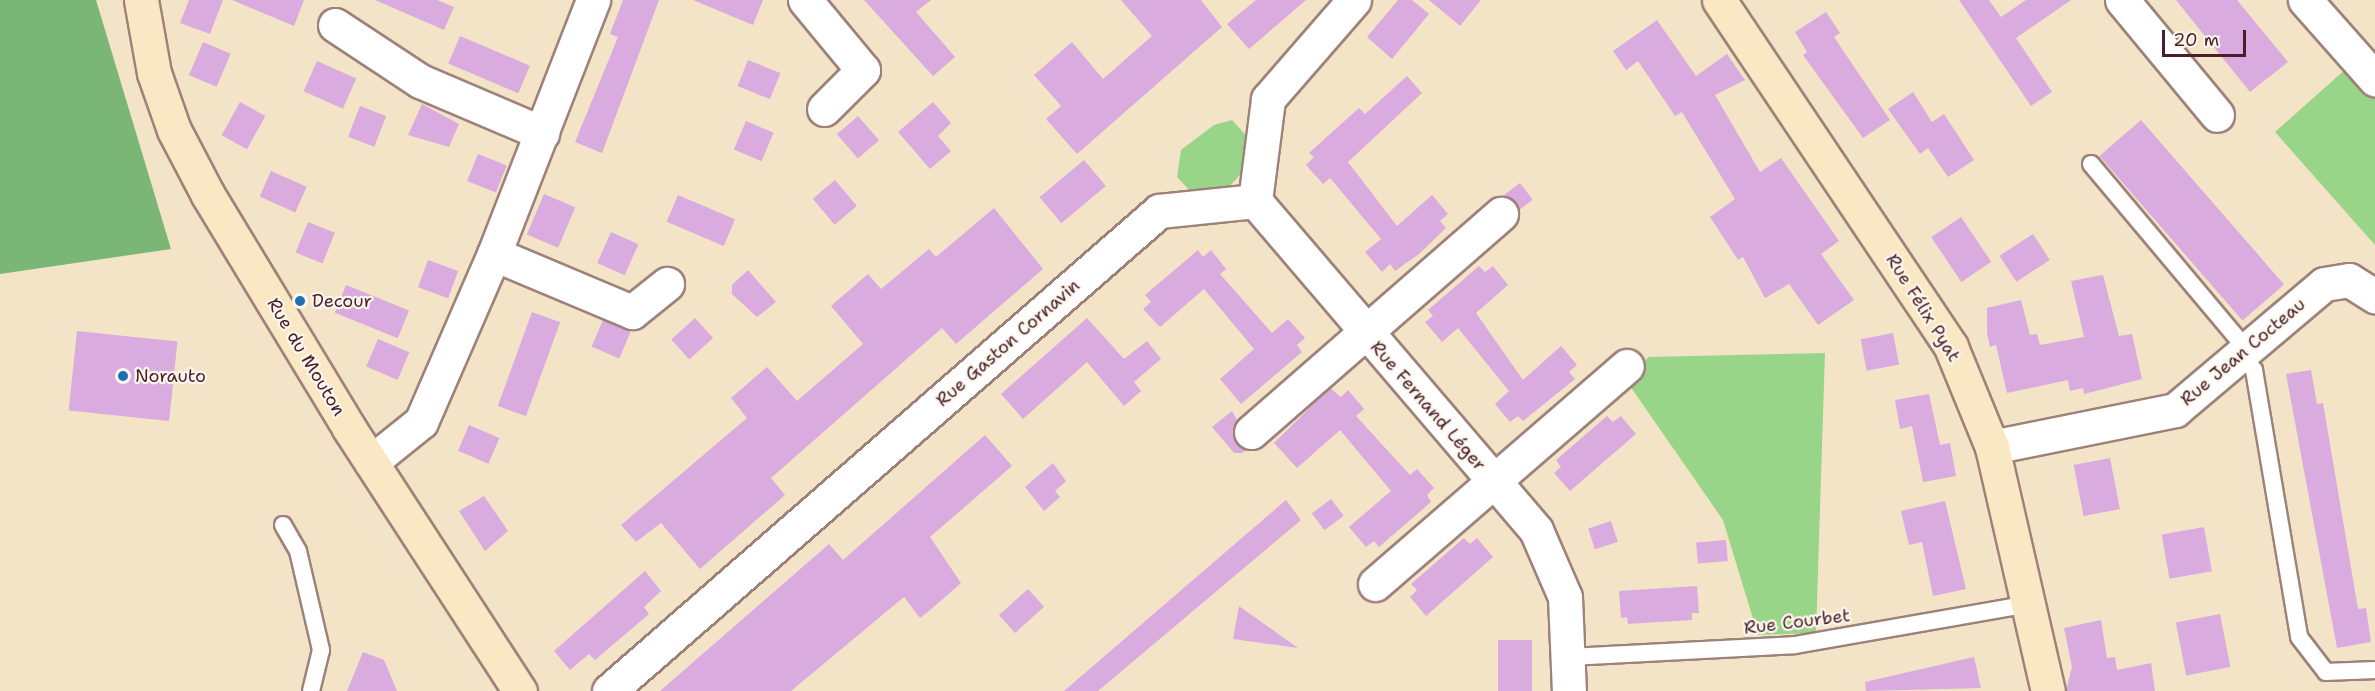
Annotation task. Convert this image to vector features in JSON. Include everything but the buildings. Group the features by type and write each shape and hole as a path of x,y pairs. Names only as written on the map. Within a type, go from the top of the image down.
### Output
{"street":[{"name":"Rue du Mouton","path":"141,0 154,73 174,130 371,462 520,691"},
{"path":"371,462 421,422 494,254 543,133 592,0"},
{"path":"805,0 863,70 824,109"},
{"path":"1255,201 1268,99 1354,0"},
{"name":"Rue Félix Pyat","path":"1719,0 1952,347 1992,447 2048,691"},
{"path":"2122,0 2217,115"},
{"path":"2305,0 2375,79"},
{"path":"335,25 420,81 543,133"},
{"name":"Rue Fernand Léger","path":"1255,201 1363,331 1536,530 1565,597 1569,691"},
{"name":"Rue Gaston Cornavin","path":"609,691 1159,211 1255,201"},
{"name":"Rue Fernand Léger","path":"1251,432 1363,331 1501,214"},
{"path":"494,254 632,312 667,284"},
{"name":"Rue Jean Cocteau","path":"1992,447 2175,410 2324,284 2362,288"},
{"name":"Rue Fernand Léger","path":"1375,584 1627,366"}],"lane":[{"path":"2091,164 2243,351 2254,370 2299,637 2326,672 2375,670"},
{"path":"283,525 298,551 321,650 311,691"},
{"name":"Rue Courbet","path":"1568,657 1795,645 2029,604"}],"green space":[{"path":"0,0 96,0 171,249 0,274"},
{"path":"2375,51 2375,245 2275,132 2348,67"},
{"path":"1232,120 1249,139 1250,164 1227,189 1193,194 1177,177 1181,150 1214,125"},
{"path":"1825,353 1816,633 1758,635 1723,520 1625,379 1649,357"}],"place":[{"name":"Decour","path":"300,301"},
{"name":"Norauto","path":"123,376"}]}
